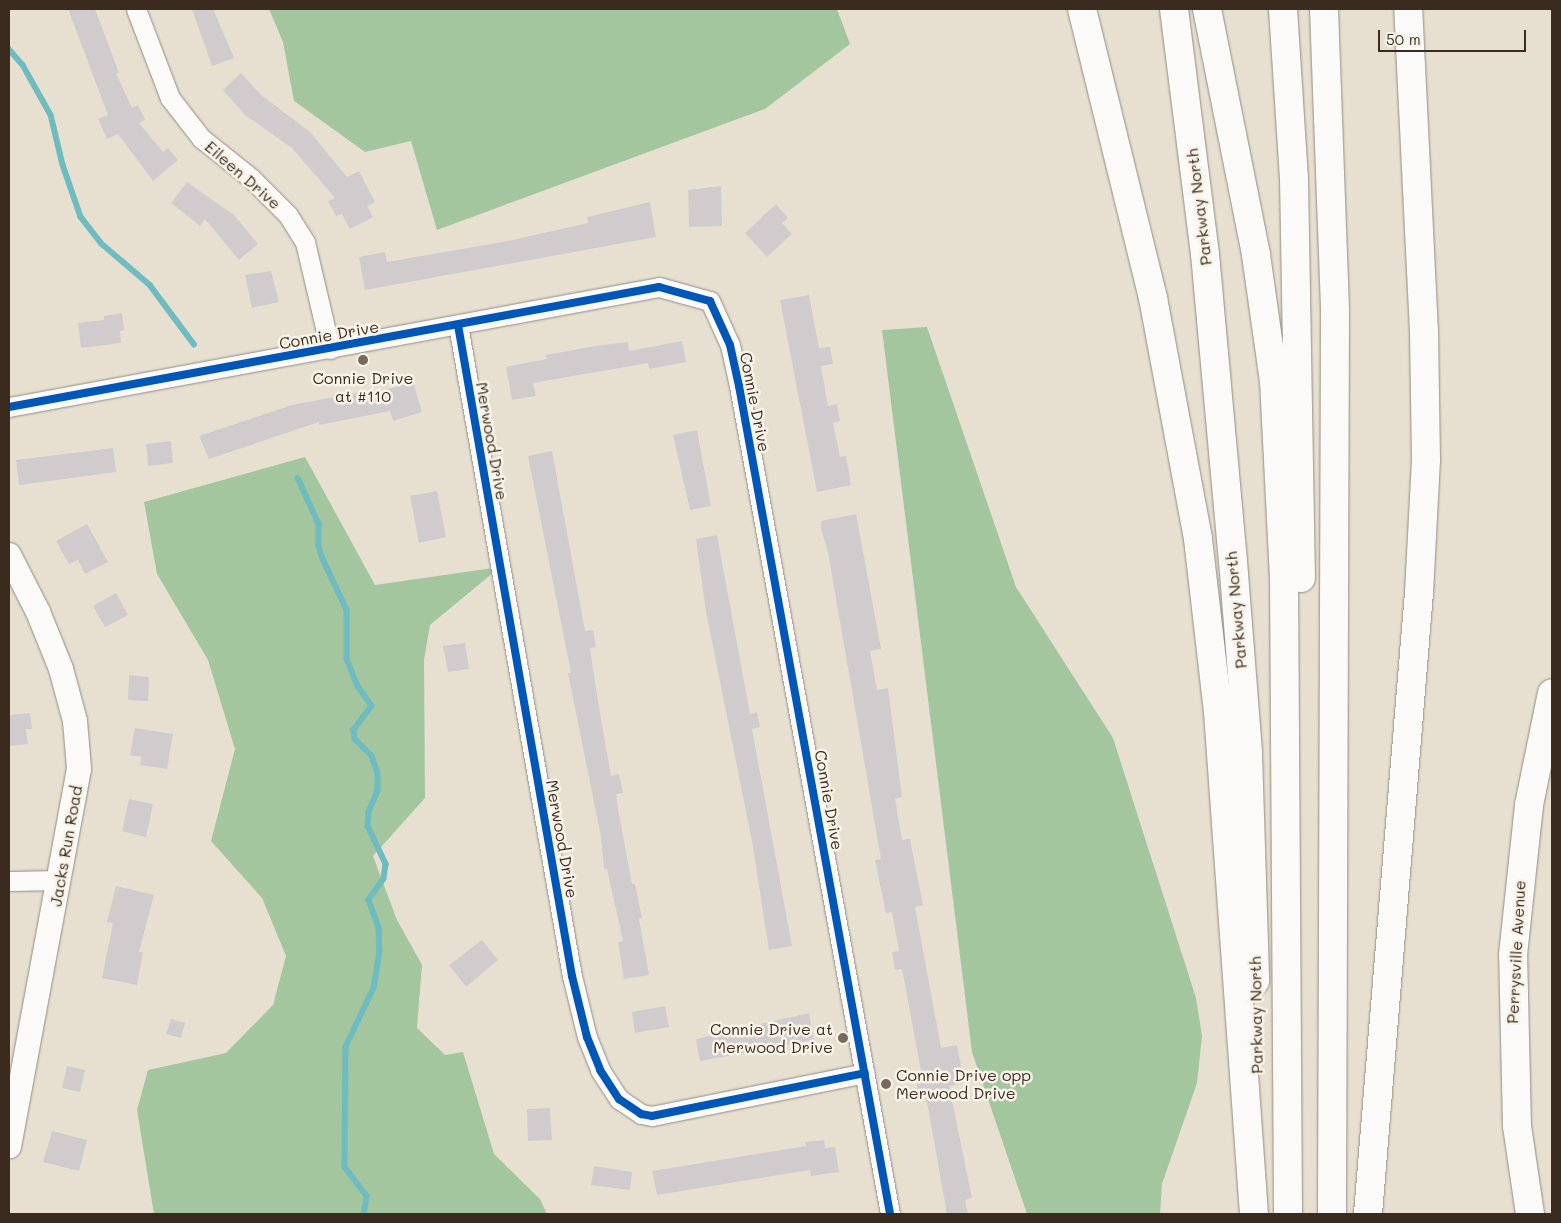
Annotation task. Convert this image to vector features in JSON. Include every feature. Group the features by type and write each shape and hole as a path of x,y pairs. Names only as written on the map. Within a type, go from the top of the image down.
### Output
{"main road":[{"path":"1082,9 1153,298 1198,539 1218,712 1256,1214"},
{"name":"Parkway North","path":"1174,9 1205,254 1248,753 1256,1022 1256,1214"},
{"path":"1207,9 1244,187 1274,380 1284,586 1288,1214"},
{"path":"1266,9 1297,347"},
{"path":"1283,9 1294,178 1302,536 1292,1214"},
{"path":"1324,9 1335,311 1332,1214"},
{"path":"1368,1214 1420,592 1426,460 1424,332 1408,9"},
{"name":"Perrysville Avenue","path":"1530,1214 1517,1117 1513,956 1529,805 1552,693"}],"street":[{"name":"Eileen Drive","path":"136,9 170,98 201,138 251,178 288,215 305,242 330,349"},
{"name":"Connie Drive","path":"9,407 659,287 710,301 730,345 737,378 890,1214"},
{"name":"Merwood Drive","path":"458,325 572,976 587,1037 600,1070 620,1099 641,1114 652,1116 865,1073"},
{"name":"Jacks Run Road","path":"9,555 38,612 61,669 75,721 79,769 9,1148"},
{"path":"9,881 60,880"}],"green space":[{"path":"269,9 837,9 850,44 765,109 437,230 411,141 365,152 294,101 283,42"},
{"path":"927,327 1016,587 1113,738 1196,998 1202,1036 1197,1083 1162,1184 1160,1214 1027,1214 972,1052 882,330"},
{"path":"305,457 375,585 500,567 430,625 424,660 425,798 373,856 397,920 422,965 417,1028 445,1055 463,1052 494,1154 540,1199 547,1214 154,1214 137,1110 148,1070 226,1053 273,1005 286,956 262,898 211,841 235,749 208,660 157,574 144,502"}],"building":[{"path":"68,9 95,9 119,73 116,73 132,108 138,105 145,120 139,123 163,152 168,148 178,160 153,181 118,134 107,139 98,119 108,115"},
{"path":"192,9 213,9 234,58 212,66"},
{"path":"241,73 260,94 310,132 347,177 359,171 375,202 367,206 373,217 350,229 342,214 336,216 328,201 335,198 292,148 245,115 223,90"},
{"path":"187,182 234,215 258,244 239,260 205,219 200,226 171,203"},
{"path":"721,186 722,226 689,227 688,190"},
{"path":"650,202 656,237 365,290 359,257 385,252 387,262 508,241 588,223 587,217"},
{"path":"776,204 788,218 782,223 792,234 767,257 745,233"},
{"path":"271,271 279,302 252,308 245,275"},
{"path":"809,295 819,348 830,347 833,364 821,366 828,406 837,404 840,421 833,423 840,457 846,456 851,485 817,492 780,300"},
{"path":"122,313 124,330 120,331 121,343 81,348 78,323 104,320 104,316"},
{"path":"682,341 686,362 649,369 648,363 533,383 536,396 512,400 506,367 547,359 546,355 595,346 628,342 629,351"},
{"path":"413,382 422,412 393,421 390,411 319,425 319,422 209,459 199,436 292,405 366,391 366,395"},
{"path":"697,430 711,506 690,510 673,435"},
{"path":"171,441 173,463 148,466 146,444"},
{"path":"113,448 116,472 19,485 16,460"},
{"path":"552,451 585,631 593,630 596,647 590,648 598,702 611,776 619,774 623,793 616,794 618,809 632,884 635,884 642,918 639,919 649,975 624,979 618,942 623,941 607,869 604,869 601,837 568,673 571,673 528,456"},
{"path":"437,491 446,537 419,543 410,496"},
{"path":"856,514 881,649 870,651 877,690 888,688 902,797 895,799 902,840 910,839 923,905 915,907 941,1048 957,1045 964,1083 949,1086 972,1198 965,1200 968,1214 947,1214 925,1091 918,1092 915,1072 921,1071 902,969 895,970 892,952 899,951 892,912 886,913 875,860 881,859 828,552 821,529 821,521"},
{"path":"87,524 108,562 85,574 78,560 69,564 56,541"},
{"path":"717,535 750,714 757,712 760,727 752,729 792,946 769,950 752,841 706,612 696,539"},
{"path":"116,593 128,615 105,627 93,606"},
{"path":"465,643 469,669 448,672 443,646"},
{"path":"129,675 149,677 148,701 128,700"},
{"path":"30,713 32,729 26,729 28,744 9,746 9,715"},
{"path":"135,728 173,734 167,769 140,765 141,757 130,755"},
{"path":"129,799 153,804 146,837 122,831"},
{"path":"116,886 154,895 139,952 143,952 137,985 102,978 113,923 107,922"},
{"path":"482,940 498,960 466,987 449,965"},
{"path":"665,1006 669,1027 635,1033 632,1012"},
{"path":"809,1013 814,1040 700,1061 696,1039"},
{"path":"171,1019 185,1023 181,1038 166,1034"},
{"path":"67,1066 85,1070 80,1092 62,1088"},
{"path":"550,1108 552,1140 528,1141 527,1109"},
{"path":"52,1131 87,1140 79,1171 43,1162"},
{"path":"824,1140 825,1148 835,1147 839,1172 811,1176 810,1170 657,1195 652,1171 806,1146 805,1142"},
{"path":"594,1166 632,1172 630,1190 591,1185"}],"waterway":[{"path":"9,49 23,65 51,115 63,165 81,217 101,243 150,285 194,344"},
{"path":"298,478 319,524 319,546 323,559 347,610 347,659 358,686 372,706 354,730 355,739 372,756 378,773 378,791 369,812 368,826 386,864 384,879 369,900 379,928 380,951 374,988 346,1047 345,1167 367,1196 364,1214"}],"cycle path":[{"path":"9,407 659,287 710,301 730,345 739,386 890,1214"},
{"path":"458,325 572,976 587,1037 600,1070 619,1099 641,1114 652,1116 865,1073"}],"place":[{"name":"Connie Drive at #110","path":"363,360"},
{"name":"Connie Drive at Merwood Drive","path":"843,1038"},
{"name":"Connie Drive opp Merwood Drive","path":"886,1084"}]}
